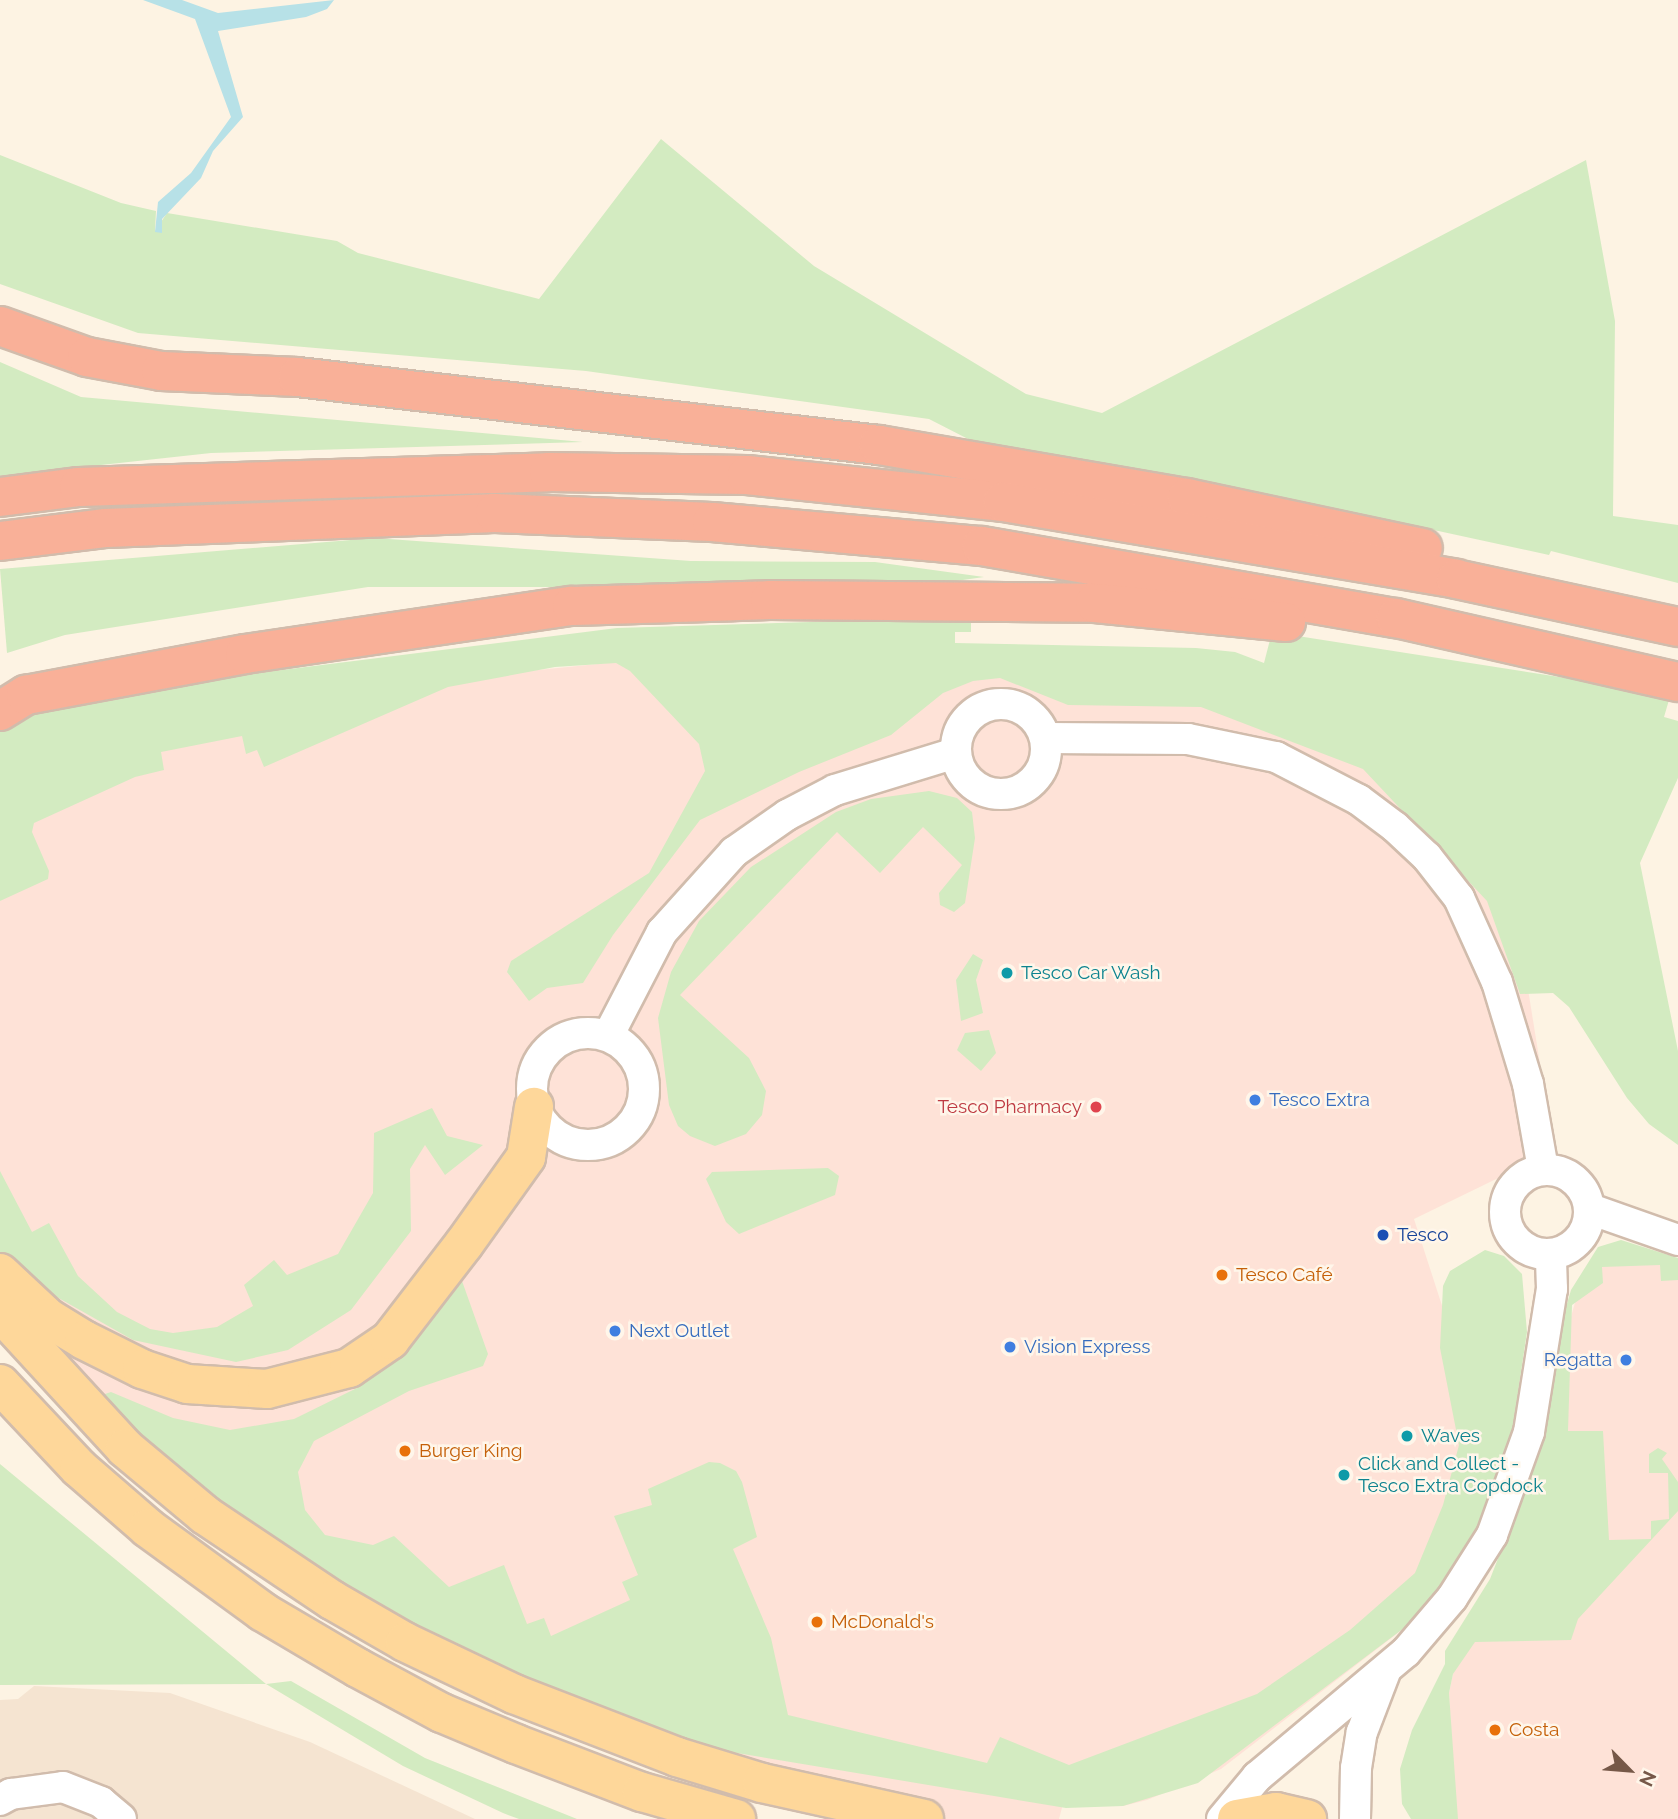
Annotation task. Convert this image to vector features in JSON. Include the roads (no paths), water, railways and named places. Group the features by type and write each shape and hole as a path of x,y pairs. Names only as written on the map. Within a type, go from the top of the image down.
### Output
{"highway":[{"path":"0,326 88,357 160,371 298,377 866,444 1187,498 1459,555 1565,600"},
{"path":"0,497 79,487 549,472 747,475 1003,502 1565,600 1678,627"},
{"path":"0,541 106,528 495,513 712,522 982,546 1396,618 1678,682"},
{"path":"0,711 26,695 245,654 572,606 770,600 1095,603 1307,624 1396,618"}],"main road":[{"path":"0,1273 48,1318 85,1340 142,1369 187,1384 267,1389 349,1368 390,1340 464,1244 526,1157 534,1107"},
{"path":"0,1312 125,1448 205,1515 332,1600 405,1642 514,1694 677,1757 762,1783 924,1819"},
{"path":"0,1384 79,1468 148,1528 264,1612 358,1668 442,1713 516,1744 642,1792 736,1819"},
{"path":"1237,1819 1276,1812 1307,1819"}],"street":[{"path":"1003,703 1026,710 1046,738 1047,754 1035,779 1006,795 983,791 970,782 956,752 964,722 987,705 1003,703"},
{"path":"1046,738 1188,739 1276,757 1359,800 1395,827 1427,858 1459,898 1497,982 1528,1084 1543,1169"},
{"path":"608,1036 662,932 734,852 787,815 835,790 956,752"},
{"path":"590,1033 608,1036 624,1045 642,1074 645,1091 633,1124 620,1136 586,1146 554,1135 534,1107 536,1068 555,1043 590,1033"},
{"path":"1543,1169 1572,1177 1583,1188 1590,1209 1577,1243 1551,1255 1521,1246 1510,1234 1504,1217 1511,1188 1523,1176 1543,1169"},
{"path":"1590,1209 1678,1240"},
{"path":"1222,1819 1257,1777 1385,1672 1452,1598 1492,1535 1512,1488 1529,1432 1552,1289 1551,1255"},
{"path":"1355,1819 1356,1768 1362,1732 1385,1672"},
{"path":"0,1800 10,1794 64,1787 101,1802 121,1819"}],"water":[{"path":"143,0 182,0 218,13 334,0 327,9 306,17 218,31 243,117 213,151 201,178 162,219 162,233 155,232 158,202 191,173 231,117 195,19"}],"place":[{"name":"Tesco Car Wash","path":"1007,973"},
{"name":"Tesco Extra","path":"1255,1100"},
{"name":"Tesco Pharmacy","path":"1096,1107"},
{"name":"Tesco","path":"1383,1235"},
{"name":"Tesco Café","path":"1222,1275"},
{"name":"Next Outlet","path":"615,1331"},
{"name":"Vision Express","path":"1010,1347"},
{"name":"Regatta","path":"1626,1360"},
{"name":"Waves","path":"1407,1436"},
{"name":"Burger King","path":"405,1451"},
{"name":"Click and Collect - Tesco Extra Copdock","path":"1344,1475"},
{"name":"McDonald's","path":"817,1622"},
{"name":"Costa","path":"1495,1730"}]}
